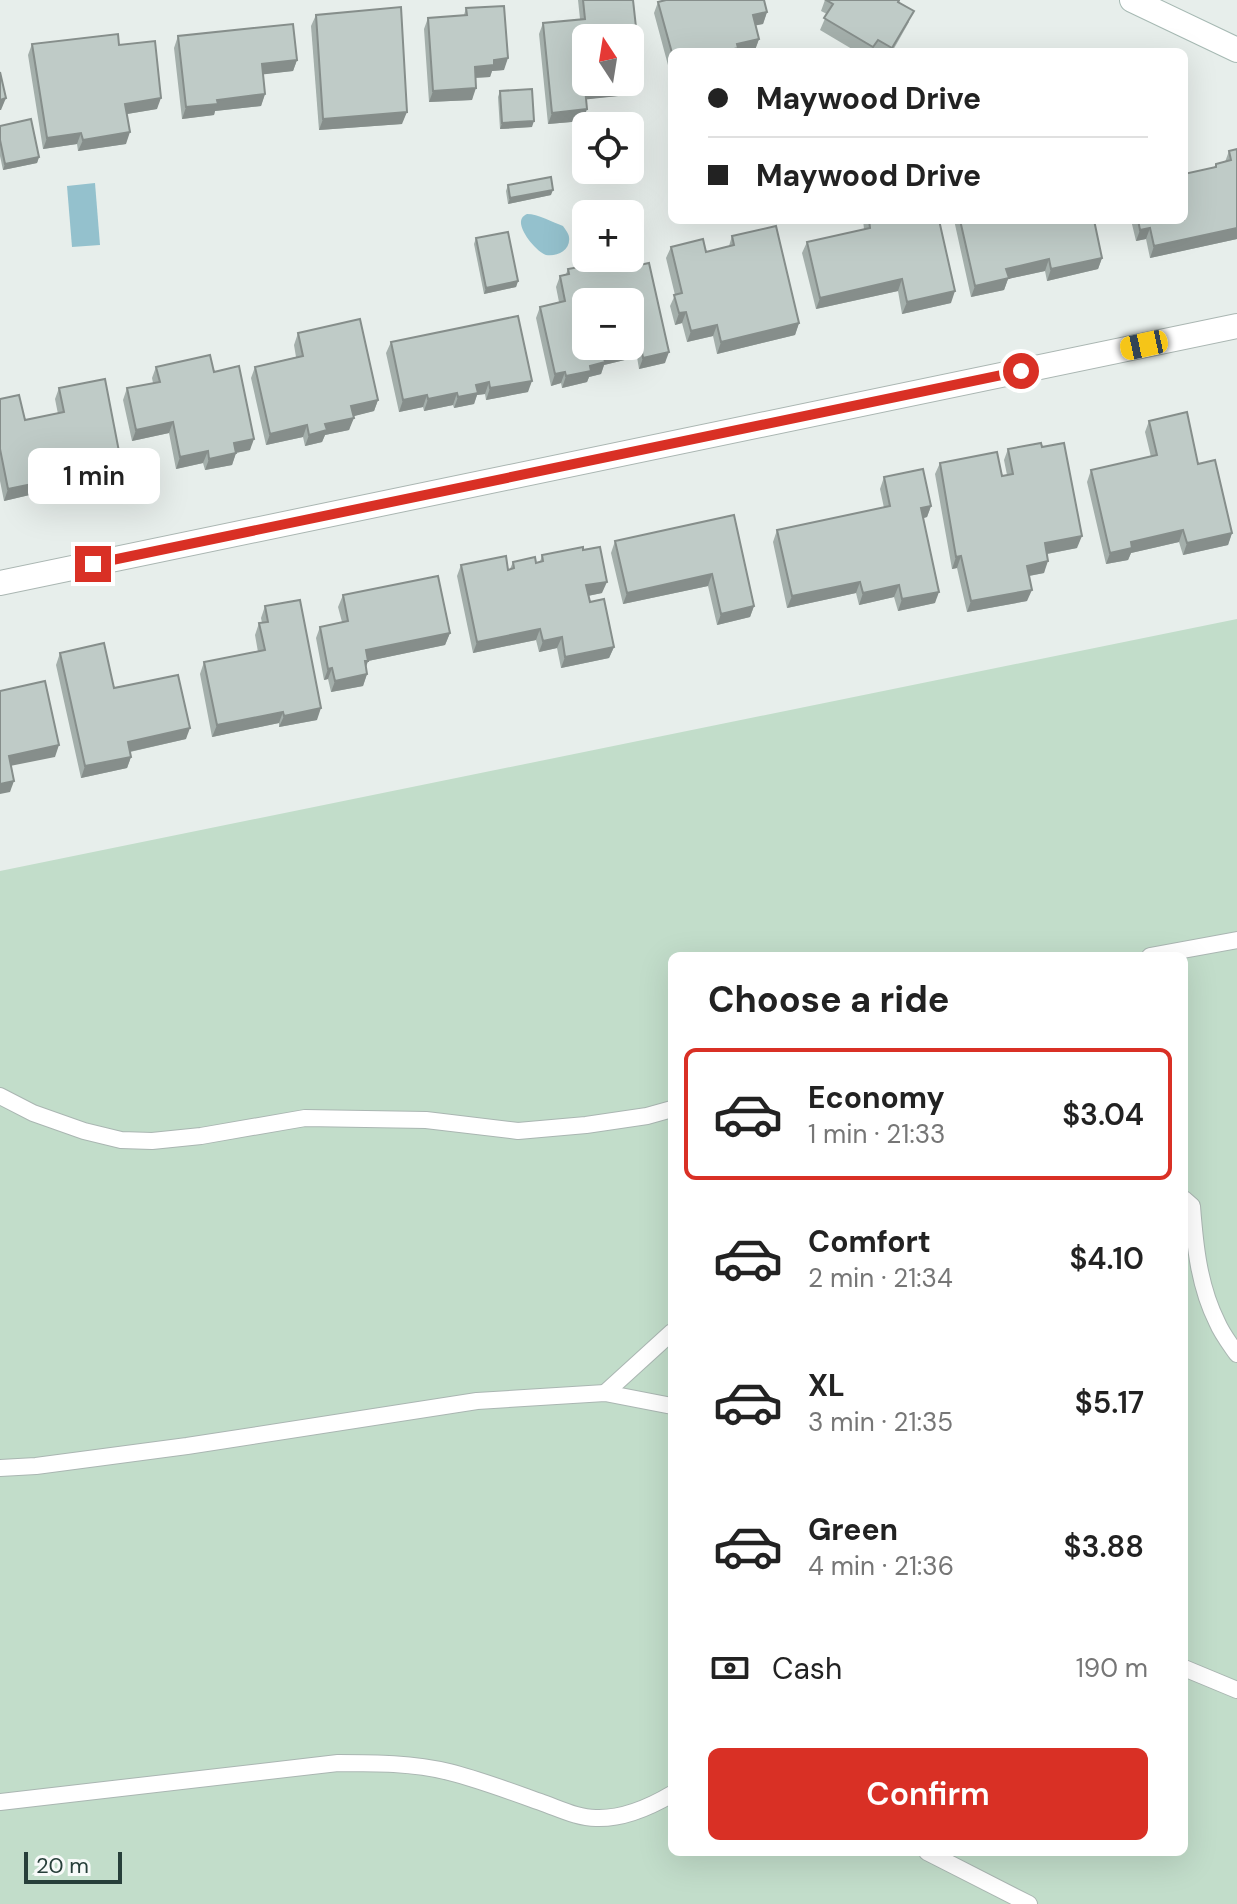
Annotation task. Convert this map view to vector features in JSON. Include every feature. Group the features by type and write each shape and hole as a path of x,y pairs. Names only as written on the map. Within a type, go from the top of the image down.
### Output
{"street":[{"path":"1132,0 1237,50"},
{"path":"0,583 1237,326"}],"lane":[{"path":"1172,952 1237,940"},
{"path":"0,1096 33,1113 84,1131 121,1140 152,1141 305,1118 426,1120 518,1131 586,1125 668,1110"},
{"path":"1188,1202 1192,1206 1199,1270 1207,1299 1237,1354"},
{"path":"605,1393 668,1336"},
{"path":"0,1468 187,1446 477,1401 605,1393 668,1405"},
{"path":"1188,1670 1237,1690"},
{"path":"0,1802 338,1763 388,1763 447,1772 581,1817 611,1818 652,1805 668,1796"},
{"path":"935,1856 1029,1904"}],"green space":[{"path":"1237,619 1237,1904 0,1904 0,871"}],"water":[{"path":"95,183 100,245 72,247 67,186"},
{"path":"527,214 563,226 569,237 566,249 559,254 546,255 538,249 522,228 522,218"}],"building":[{"path":"583,0 633,0 636,24 572,24 572,96 586,96 587,109 552,113 543,23 585,19"},
{"path":"764,0 767,12 753,15 759,39 737,44 738,48 671,48 658,2"},
{"path":"826,0 899,0 914,11 892,48 878,40 873,47 824,18 833,4"},
{"path":"504,6 508,58 494,60 494,65 475,67 476,88 433,91 428,18 467,15 466,8"},
{"path":"401,7 407,112 323,119 316,15"},
{"path":"293,24 297,60 262,64 265,94 186,107 178,36"},
{"path":"118,34 119,45 155,41 161,98 125,104 130,132 83,140 81,133 47,138 32,44"},
{"path":"0,72 6,98 0,100"},
{"path":"532,89 534,121 502,123 500,91"},
{"path":"31,119 39,157 5,164 0,126"},
{"path":"1237,149 1237,228 1154,246 1150,228 1140,230 1139,224 1188,224 1188,173 1231,160 1229,151"},
{"path":"551,177 553,190 510,198 508,185"},
{"path":"870,224 940,224 955,291 907,302 902,279 820,298 807,242 870,228"},
{"path":"961,224 1095,224 1102,258 1051,269 1049,259 1006,269 1009,278 975,286"},
{"path":"776,226 799,323 721,342 717,325 691,331 686,312 679,313 674,295 682,293 671,247 703,239 706,252 734,245 732,236"},
{"path":"508,232 518,281 486,288 476,238"},
{"path":"649,263 669,352 644,358 644,288 572,288 572,360 605,362 590,366 591,371 566,376 565,372 555,374 540,307 565,301 560,276 569,274 568,269 572,268 572,272 644,272 644,264"},
{"path":"518,316 532,381 490,388 489,382 476,385 478,393 458,397 457,393 428,399 427,395 403,400 391,342"},
{"path":"360,319 378,400 351,406 354,418 325,424 327,430 309,435 307,425 270,434 255,367 303,356 298,333"},
{"path":"210,355 214,372 239,366 254,439 234,443 236,453 209,459 208,451 180,457 173,422 136,430 127,388 160,382 156,367"},
{"path":"105,379 122,467 66,480 64,473 42,477 42,482 8,489 0,449 0,399 19,395 25,420 64,412 59,388"},
{"path":"1187,412 1198,464 1215,460 1232,533 1187,543 1183,530 1131,542 1132,548 1110,553 1091,470 1157,455 1149,421"},
{"path":"1041,443 1042,447 1064,443 1082,536 1045,543 1048,561 1027,566 1032,590 971,601 961,556 956,557 940,463 997,452 1002,476 1013,474 1008,449"},
{"path":"923,469 931,506 921,508 939,592 902,599 899,585 863,593 860,582 792,596 777,530 890,506 884,477"},
{"path":"734,515 754,606 721,614 712,574 627,593 615,541"},
{"path":"583,547 583,550 600,547 607,582 586,585 590,602 604,599 614,647 565,657 562,637 543,641 540,629 477,642 461,565 506,556 508,570 514,568 513,562 535,557 536,563 543,561 542,555"},
{"path":"438,576 450,633 366,650 367,674 335,681 332,668 328,669 320,627 348,621 343,595"},
{"path":"300,600 321,708 217,725 204,662 265,650 259,623 268,622 265,606"},
{"path":"104,643 114,688 178,675 190,728 128,742 131,757 85,766 60,653"},
{"path":"45,681 59,745 9,756 14,781 0,784 0,691"}],"route":[{"path":"93,564 1021,371"}]}
